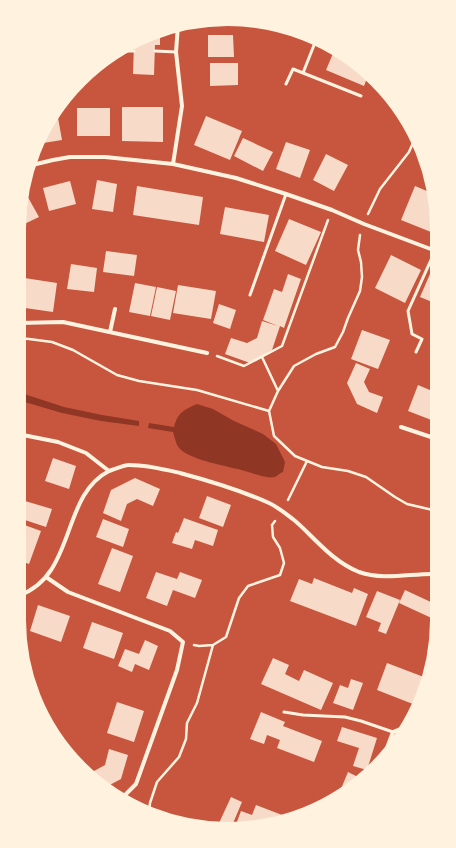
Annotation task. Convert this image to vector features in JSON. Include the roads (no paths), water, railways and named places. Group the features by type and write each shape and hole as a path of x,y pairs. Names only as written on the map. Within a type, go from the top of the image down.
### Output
{"street":[{"path":"173,164 182,106 176,52 178,31"},
{"path":"36,164 70,157 105,157 173,164 236,178 286,194 332,210 364,224 431,249"},
{"path":"110,332 115,309"},
{"path":"25,323 63,322 207,353"},
{"path":"401,427 431,437"},
{"path":"25,435 58,442 86,453 109,471"},
{"path":"25,593 46,577 59,558 74,516 84,496 95,481 109,471 128,465 154,467 197,478 239,491 270,503 296,521 322,547 342,564 360,572 381,576 431,574"},
{"path":"46,577 68,592 170,631 183,642 177,670 136,784 124,795"},
{"path":"388,745 393,732 399,729"}],"lane":[{"path":"303,73 314,44"},
{"path":"129,51 134,51"},
{"path":"155,51 176,52"},
{"path":"286,84 293,69 361,96"},
{"path":"250,295 286,194"},
{"path":"416,352 422,339 412,334 408,311 431,262"},
{"path":"284,712 345,718 361,721 393,732"}]}
